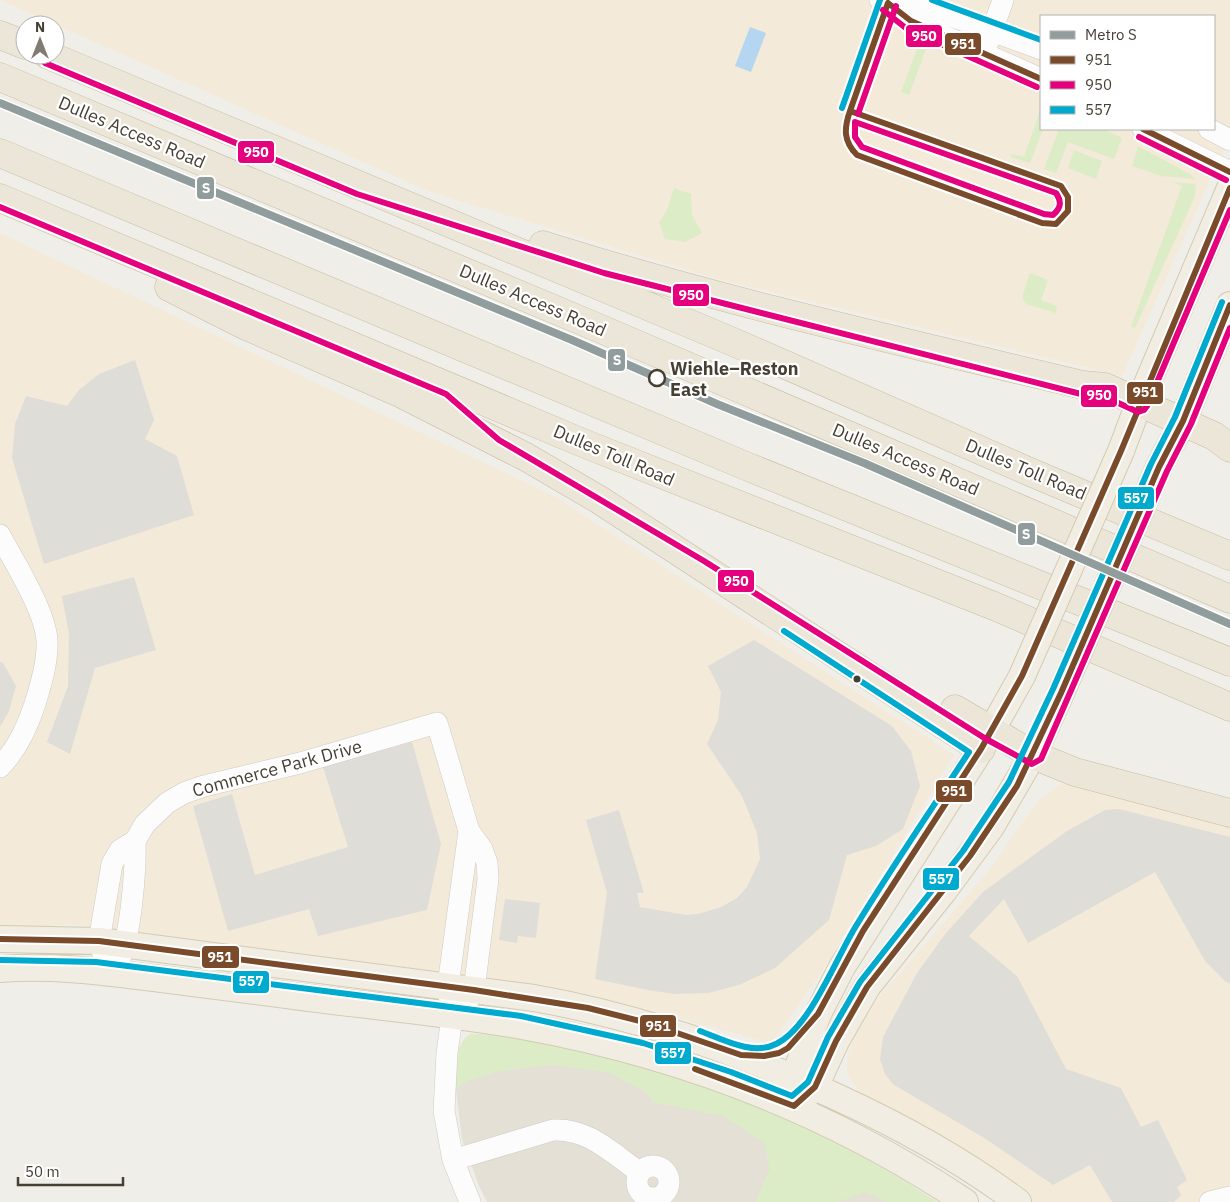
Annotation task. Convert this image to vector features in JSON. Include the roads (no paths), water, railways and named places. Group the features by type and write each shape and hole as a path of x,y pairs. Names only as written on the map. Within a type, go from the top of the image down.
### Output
{"highway":[{"path":"0,35 15,41"},
{"name":"Dulles Toll Road","path":"65,62 731,341 1030,472 1230,556"},
{"name":"Dulles Access Road","path":"0,77 640,345 1230,599"},
{"path":"0,153 755,470 1230,662"},
{"path":"360,186 619,269 1083,385 1105,387 1214,436 1230,448"},
{"name":"Dulles Toll Road","path":"0,198 727,502 994,606 1230,707"},
{"path":"25,209 136,270 244,325 402,394 526,457 986,740 1033,755 1075,772 1230,813"},
{"path":"451,386 503,432 709,554 986,740"}],"main road":[{"path":"741,1055 764,1056 779,1053 797,1039 818,1014 863,931 986,740 1022,676 1121,451 1139,403 1230,188"},
{"path":"794,1106 805,1082 867,987 943,892 991,827 1033,755 1159,467 1183,421 1230,305"},
{"path":"0,939 42,938 99,941 448,986 588,1008 648,1023 741,1055 862,1108 964,1164 1018,1202"},
{"path":"0,969 62,968 109,972 520,1025 640,1051 728,1080 794,1106 873,1146 965,1202"},
{"path":"850,1013 842,1049 841,1075 848,1094 862,1108"},
{"path":"805,1082 818,1014"}],"street":[{"path":"884,1 907,0 1040,49"},
{"path":"984,52 1003,0"},
{"path":"884,1 911,21 1040,79"},
{"path":"1145,130 1230,172"},
{"path":"1211,130 1230,140"},
{"path":"0,535 42,618 47,639 41,686 27,729 9,757 0,766"},
{"name":"Commerce Park Drive","path":"109,972 99,941 112,864 120,850 135,841 155,813 184,793 204,786 300,763 437,723 470,830"},
{"path":"470,830 448,986 452,1017 447,1053 444,1111 453,1160 470,1202"},
{"path":"452,1017 464,1008 474,990 488,879 487,863 482,849 470,830"},
{"path":"109,972 120,957 125,945 136,862 135,841"},
{"path":"453,1160 553,1130 565,1129 590,1136 639,1172"},
{"path":"1210,1202 1230,1200"}],"water":[{"path":"750,27 766,33 751,72 735,66"}],"metro line":[{"name":"S","path":"0,103 572,340 717,404 864,463 1230,624"}],"place":[{"name":"Wiehle–Reston East","path":"657,378"}]}
